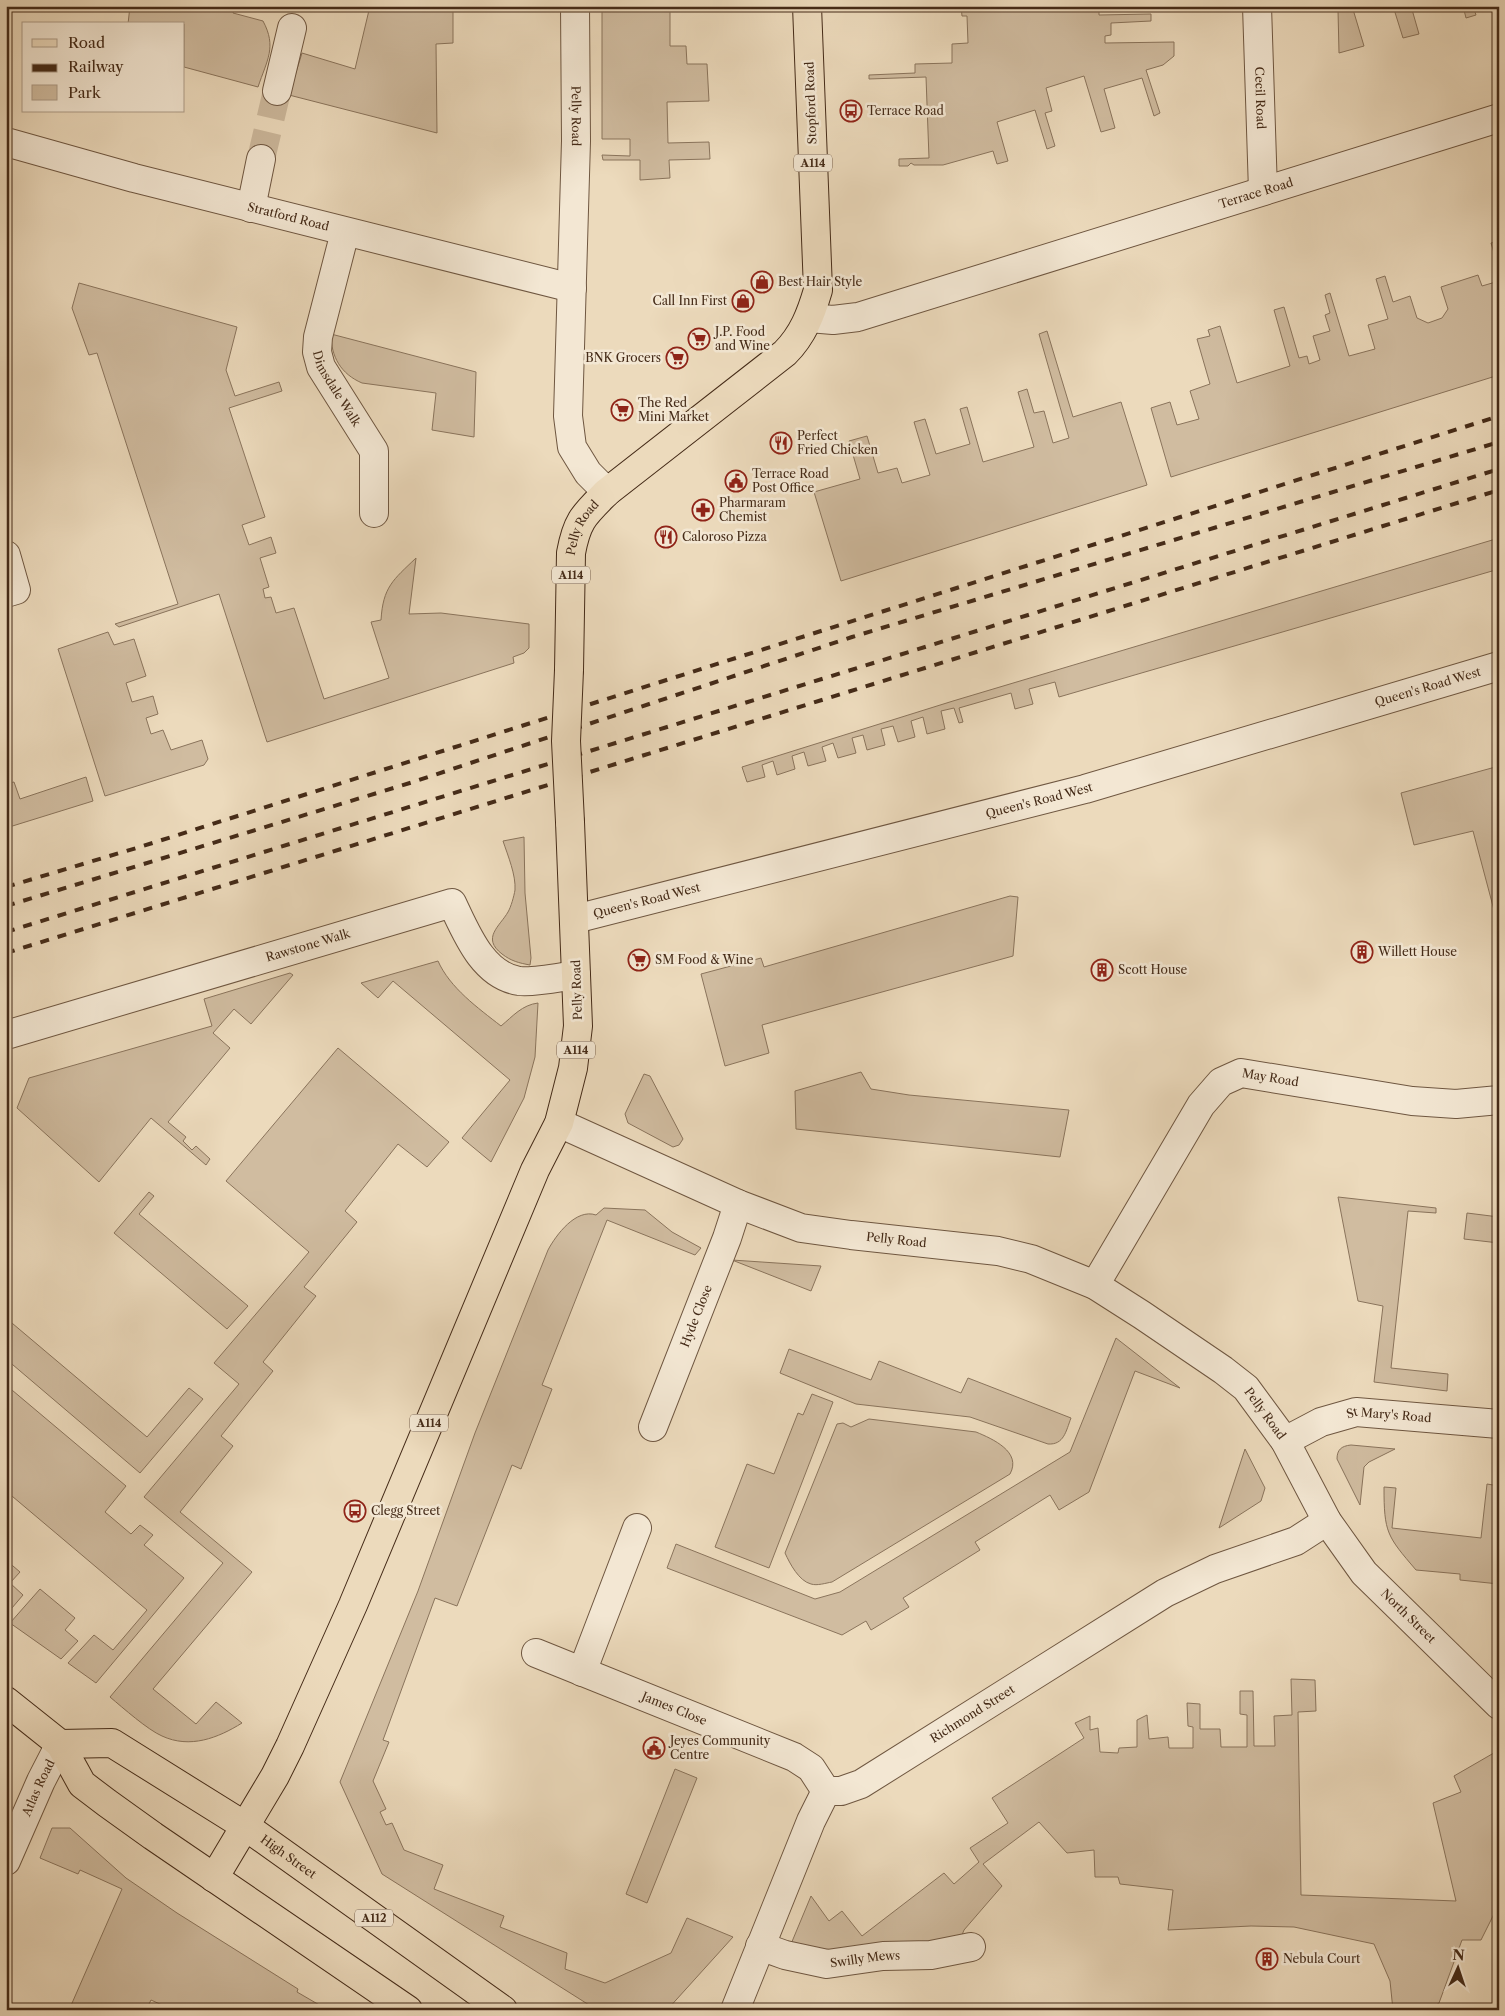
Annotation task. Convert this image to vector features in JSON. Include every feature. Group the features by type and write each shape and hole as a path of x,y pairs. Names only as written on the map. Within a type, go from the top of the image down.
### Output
{"main road":[{"name":"Stopford Road","path":"807,6 818,290 809,318"},
{"name":"A114","path":"607,492 785,353 796,342 809,318"},
{"name":"Pelly Road","path":"559,1123 574,1068 578,1026 575,919 571,870 566,741 571,553 582,516 607,492"},
{"name":"A114","path":"214,1878 275,1776 290,1746 349,1614 535,1170 559,1123"},
{"path":"6,1701 60,1744 82,1784 153,1836 408,2010"},
{"name":"High Street","path":"60,1744 112,1743 245,1826 503,2010"}],"street":[{"name":"Pelly Road","path":"575,6 576,141 568,416 572,446 588,474 607,492"},
{"name":"Cecil Road","path":"1256,6 1263,191"},
{"path":"277,91 292,28"},
{"name":"Terrace Road","path":"809,318 833,320 858,317 1499,118"},
{"name":"Stratford Road","path":"7,144 251,208 572,288"},
{"path":"251,208 261,159"},
{"name":"Dimsdale Walk","path":"346,232 318,336 317,352 321,367 374,451 374,513"},
{"path":"6,555 16,590 6,593"},
{"name":"Queen's Road West","path":"575,919 1085,789 1499,666"},
{"name":"Rawstone Walk","path":"6,1036 452,903 471,943 487,964 504,976 519,981 576,976"},
{"name":"May Road","path":"1095,1285 1201,1105 1221,1082 1241,1073 1412,1101 1456,1104 1499,1100"},
{"name":"Pelly Road","path":"559,1123 738,1204 801,1228 998,1251 1031,1259 1095,1285 1223,1370 1246,1388 1285,1441 1327,1520"},
{"name":"Hyde Close","path":"653,1427 727,1238 738,1204"},
{"name":"St Mary's Road","path":"1285,1441 1321,1422 1356,1412 1499,1424"},
{"name":"North Street","path":"1327,1520 1364,1573 1499,1705"},
{"name":"Richmond Street","path":"826,1791 841,1791 860,1784 1165,1593 1215,1569 1296,1541 1327,1520"},
{"path":"582,1672 637,1528"},
{"name":"James Close","path":"536,1654 794,1757 811,1768 826,1791"},
{"name":"Atlas Road","path":"6,1861 40,1781 60,1744"},
{"path":"735,2010 811,1821 826,1791"},
{"name":"Swilly Mews","path":"760,1946 785,1955 827,1964 883,1956 931,1955 971,1947"}],"green space":[{"path":"130,6 235,6 233,13 263,21 267,30 270,46 269,54 258,87 185,67 185,22 128,22"},
{"path":"370,6 453,6 453,43 436,44 437,133 289,95 302,53 355,69"},
{"path":"602,6 670,6 670,46 686,46 687,64 707,64 709,101 667,102 668,143 709,142 710,159 669,160 670,178 640,180 640,160 603,160 602,155 630,156 630,139 602,139"},
{"path":"961,6 1099,6 1099,15 1151,14 1151,21 1111,23 1111,35 1105,36 1105,43 1174,42 1174,56 1163,65 1146,70 1160,113 1154,116 1142,78 1104,89 1115,128 1101,132 1084,76 1046,88 1052,111 1045,113 1055,146 1047,149 1035,110 997,122 1008,161 997,164 993,151 943,165 914,165 911,163 908,166 899,166 899,159 929,158 926,77 869,79 869,75 915,73 915,64 952,63 952,44 968,43 967,16 962,16"},
{"path":"1290,6 1352,6 1364,46 1339,53 1338,10 1290,11"},
{"path":"1393,6 1411,6 1419,34 1403,38"},
{"path":"1463,6 1473,6 1476,15 1466,18"},
{"path":"1499,241 1499,269 1491,243"},
{"path":"1478,275 1482,286 1499,281 1499,375 1171,477 1151,408 1170,402 1177,425 1199,419 1190,391 1210,384 1197,339 1210,336 1208,330 1220,326 1237,383 1290,366 1274,310 1284,307 1299,358 1307,356 1309,364 1320,360 1313,336 1330,331 1325,315 1330,313 1325,295 1330,293 1349,356 1375,349 1368,325 1388,319 1376,279 1385,276 1393,302 1410,296 1417,318 1428,323 1442,318 1448,309 1441,287"},
{"path":"79,283 237,327 226,370 235,396 279,382 282,391 229,408 265,517 242,525 249,545 271,537 276,553 260,558 269,587 263,589 265,598 271,597 276,613 294,608 324,699 389,678 371,622 381,620 387,592 395,579 416,558 409,614 441,613 529,624 529,648 524,653 513,657 514,663 267,742 219,594 119,627 115,624 178,604 97,353 89,355 72,308"},
{"path":"1047,331 1073,417 1121,402 1147,485 841,581 814,492 860,479 849,441 867,436 878,473 897,468 902,483 930,475 914,422 925,419 936,454 970,444 960,409 967,407 983,462 1034,447 1018,392 1027,389 1034,413 1044,411 1053,443 1069,438 1039,334"},
{"path":"331,334 476,372 474,437 432,430 436,393 362,383 348,375 335,357"},
{"path":"1499,538 1499,569 1059,697 1055,682 1029,689 1033,704 1015,709 1011,693 959,708 963,722 959,723 954,708 941,711 945,729 927,734 923,717 911,721 915,737 898,742 893,726 881,729 885,745 867,750 863,735 852,738 856,753 838,758 833,743 822,747 826,761 808,766 804,752 792,756 795,769 777,775 773,761 762,765 765,777 747,782 742,767 953,701"},
{"path":"108,632 114,645 134,639 146,676 126,683 132,702 153,696 158,714 146,718 151,734 163,730 171,750 202,740 208,759 204,765 105,796 58,649"},
{"path":"1499,766 1499,929 1473,831 1414,845 1401,793"},
{"path":"86,777 93,801 6,828 6,784 14,782 20,799"},
{"path":"524,837 525,893 530,965 515,961 502,954 493,943 494,932 509,910 515,890 513,872 503,841"},
{"path":"1010,896 1018,897 1013,956 762,1025 769,1053 725,1066 701,974 761,958 764,967"},
{"path":"438,961 457,989 501,1026 522,1009 538,1003 535,1057 524,1098 491,1162 462,1138 510,1080 393,981 378,998 361,983"},
{"path":"290,973 293,975 251,1024 234,1009 213,1033 230,1048 168,1122 186,1137 183,1141 192,1150 196,1146 210,1159 206,1165 151,1118 99,1182 17,1108 29,1078 212,1026 204,999"},
{"path":"338,1048 449,1142 427,1167 398,1144 345,1211 357,1222 304,1287 316,1296 263,1362 273,1371 221,1436 233,1446 180,1512 252,1572 153,1689 196,1724 216,1702 242,1723 204,1740 183,1742 172,1740 150,1729 110,1697 223,1563 144,1497 239,1384 214,1363 309,1252 226,1181"},
{"path":"861,1072 871,1089 909,1095 1069,1110 1060,1157 796,1129 795,1091"},
{"path":"644,1074 650,1076 683,1139 679,1145 673,1147 628,1123 625,1114"},
{"path":"149,1192 154,1196 139,1214 248,1306 227,1329 114,1233"},
{"path":"1338,1197 1436,1208 1436,1213 1408,1211 1391,1368 1448,1374 1447,1391 1374,1382 1383,1306 1358,1301"},
{"path":"604,1208 645,1210 672,1232 701,1248 695,1255 607,1220 542,1385 552,1389 521,1469 512,1465 457,1606 435,1598 383,1740 389,1742 373,1781 386,1809 380,1812 386,1825 392,1823 404,1850 443,1865 434,1889 504,1916 500,1927 567,1953 565,1969 605,1983 671,1953 687,1918 733,1937 667,2010 597,2010 382,1874 340,1782 418,1591 475,1433 548,1250 561,1230 574,1219 581,1215 596,1215"},
{"path":"1467,1213 1499,1217 1499,1243 1464,1239"},
{"path":"732,1260 821,1266 811,1291"},
{"path":"6,1318 147,1437 189,1388 203,1399 140,1473 6,1359"},
{"path":"1116,1338 1180,1388 1135,1371 1089,1492 1059,1510 1050,1495 975,1542 980,1550 903,1598 909,1607 871,1630 866,1621 842,1635 667,1568 676,1544 815,1599 840,1592 1070,1452"},
{"path":"789,1349 871,1380 879,1361 961,1393 968,1378 1071,1418 1061,1440 1048,1444 970,1417 856,1404 780,1373"},
{"path":"6,1385 126,1486 105,1512 131,1534 140,1525 153,1535 144,1545 184,1578 96,1683 68,1663 94,1635 113,1650 147,1610 6,1491"},
{"path":"812,1394 833,1402 769,1568 715,1547 747,1464 774,1474 798,1413 803,1415"},
{"path":"869,1419 976,1432 1004,1447 1012,1459 1013,1466 1010,1474 832,1582 819,1585 811,1584 799,1576 785,1553 837,1424 843,1423 851,1427"},
{"path":"1351,1445 1395,1449 1369,1462 1364,1467 1360,1505 1337,1459 1340,1449"},
{"path":"1245,1449 1265,1488 1261,1501 1219,1528"},
{"path":"1487,1484 1499,1486 1499,1584 1460,1580 1460,1574 1416,1570 1389,1533 1386,1525 1384,1487 1396,1488 1392,1528 1481,1538"},
{"path":"6,1560 20,1572 10,1583 23,1595 6,1615"},
{"path":"40,1589 75,1618 65,1630 78,1641 61,1659 10,1623"},
{"path":"1291,1679 1315,1680 1316,1711 1298,1712 1301,1895 1456,1901 1433,1803 1461,1792 1454,1776 1499,1750 1499,1910 1494,1914 1481,1940 1462,1940 1439,2003 1428,2010 1393,2010 1390,1981 1374,1944 1294,1927 1251,1926 1168,1930 1173,1890 1120,1884 1118,1877 1095,1877 1094,1850 1067,1853 1039,1822 983,1864 1002,1886 964,1930 962,1935 929,1949 827,1954 791,1944 811,1896 829,1921 842,1911 862,1936 944,1873 954,1884 979,1862 970,1848 1008,1823 992,1798 1084,1738 1075,1723 1090,1716 1090,1730 1098,1728 1100,1752 1118,1753 1119,1748 1137,1747 1137,1720 1147,1715 1149,1739 1168,1737 1169,1748 1193,1748 1193,1727 1188,1726 1187,1703 1200,1704 1200,1729 1220,1729 1221,1747 1247,1747 1247,1715 1240,1714 1240,1691 1253,1691 1254,1746 1275,1746 1274,1716 1292,1715"},
{"path":"675,1769 697,1778 647,1903 626,1894"},
{"path":"52,1828 70,1828 126,1878 177,1913 298,1989 297,1992 328,2010 173,2010 151,2000 146,2010 69,2010 122,1889 80,1870 78,1874 40,1858"}],"tunnel":[{"path":"261,159 277,91"}],"railway":[{"path":"6,887 143,846 1499,416"},
{"path":"6,906 413,782 852,637 1499,442"},
{"path":"6,932 1499,469"},
{"path":"6,953 1499,490"}],"place":[{"name":"Terrace Road","path":"851,111"},
{"name":"Best Hair Style","path":"762,282"},
{"name":"Call Inn First","path":"743,301"},
{"name":"J.P. Food and Wine","path":"699,339"},
{"name":"BNK Grocers","path":"677,358"},
{"name":"The Red Mini Market","path":"622,410"},
{"name":"Perfect Fried Chicken","path":"781,443"},
{"name":"Terrace Road Post Office","path":"736,481"},
{"name":"Pharmaram Chemist","path":"703,510"},
{"name":"Caloroso Pizza","path":"666,537"},
{"name":"Willett House","path":"1362,952"},
{"name":"SM Food & Wine","path":"639,960"},
{"name":"Scott House","path":"1102,970"},
{"name":"Clegg Street","path":"355,1511"},
{"name":"Jeyes Community Centre","path":"654,1748"},
{"name":"Nebula Court","path":"1267,1959"}]}
